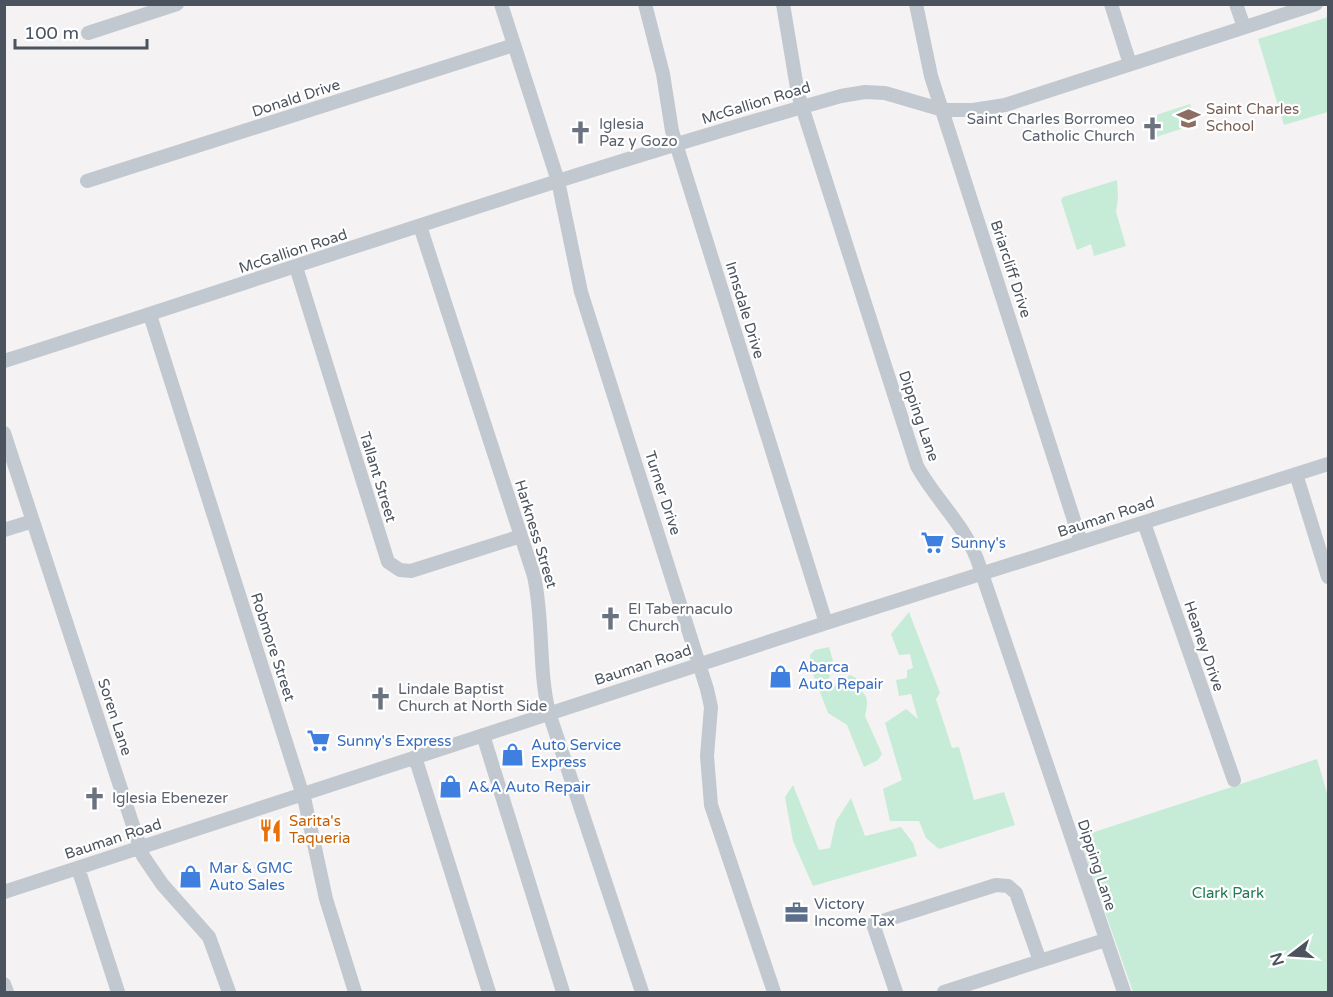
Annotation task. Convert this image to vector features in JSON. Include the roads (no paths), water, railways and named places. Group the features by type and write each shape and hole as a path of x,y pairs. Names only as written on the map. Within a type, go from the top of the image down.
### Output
{"street":[{"path":"88,33 177,4"},
{"name":"Turner Drive","path":"501,4 558,181 571,254 581,292 700,664 711,707 707,756 711,804 774,993"},
{"name":"Innsdale Drive","path":"645,4 657,46 667,114 675,144 826,623"},
{"name":"Dipping Lane","path":"783,4 792,69 801,107 917,466 928,485 964,530 982,573 1124,993"},
{"name":"Briarcliff Drive","path":"916,4 925,54 1081,542"},
{"path":"1111,4 1130,64"},
{"path":"1236,4 1244,27"},
{"name":"McGallion Road","path":"4,361 558,181 801,107 865,92 885,93 943,110 973,110 1005,105 1316,4"},
{"name":"Donald Drive","path":"87,181 514,45"},
{"name":"Harkness Street","path":"420,226 538,595 542,675 549,713 642,993"},
{"name":"Tallant Street","path":"296,267 388,562 400,570 411,571 521,536"},
{"name":"Robmore Street","path":"150,315 303,794 326,899 355,993"},
{"name":"Soren Lane","path":"4,433 141,848 151,870 209,937 229,993"},
{"name":"Bauman Road","path":"4,892 826,623 1329,464"},
{"path":"1296,474 1329,577"},
{"path":"4,530 33,521"},
{"name":"Heaney Drive","path":"1144,523 1234,780"},
{"path":"483,735 562,993"},
{"path":"415,757 489,993"},
{"path":"78,868 118,993"},
{"path":"896,993 873,924 996,885 1008,886 1016,893 1040,961"},
{"path":"944,993 1105,940"},
{"path":"4,984 7,993"}],"place":[{"name":"Saint Charles School","path":"1188,118"},
{"name":"Saint Charles Borromeo Catholic Church","path":"1153,128"},
{"name":"Iglesia Paz y Gozo","path":"581,133"},
{"name":"Sunny's","path":"933,543"},
{"name":"El Tabernaculo Church","path":"610,618"},
{"name":"Abarca Auto Repair","path":"780,676"},
{"name":"Lindale Baptist Church at North Side","path":"380,698"},
{"name":"Sunny's Express","path":"319,741"},
{"name":"Auto Service Express","path":"513,754"},
{"name":"A&A Auto Repair","path":"450,787"},
{"name":"Iglesia Ebenezer","path":"94,798"},
{"name":"Sarita's Taqueria","path":"271,830"},
{"name":"Mar & GMC Auto Sales","path":"191,877"},
{"name":"Victory Income Tax","path":"796,913"}],"park label":[{"name":"Clark Park","path":"1228,893"}]}
